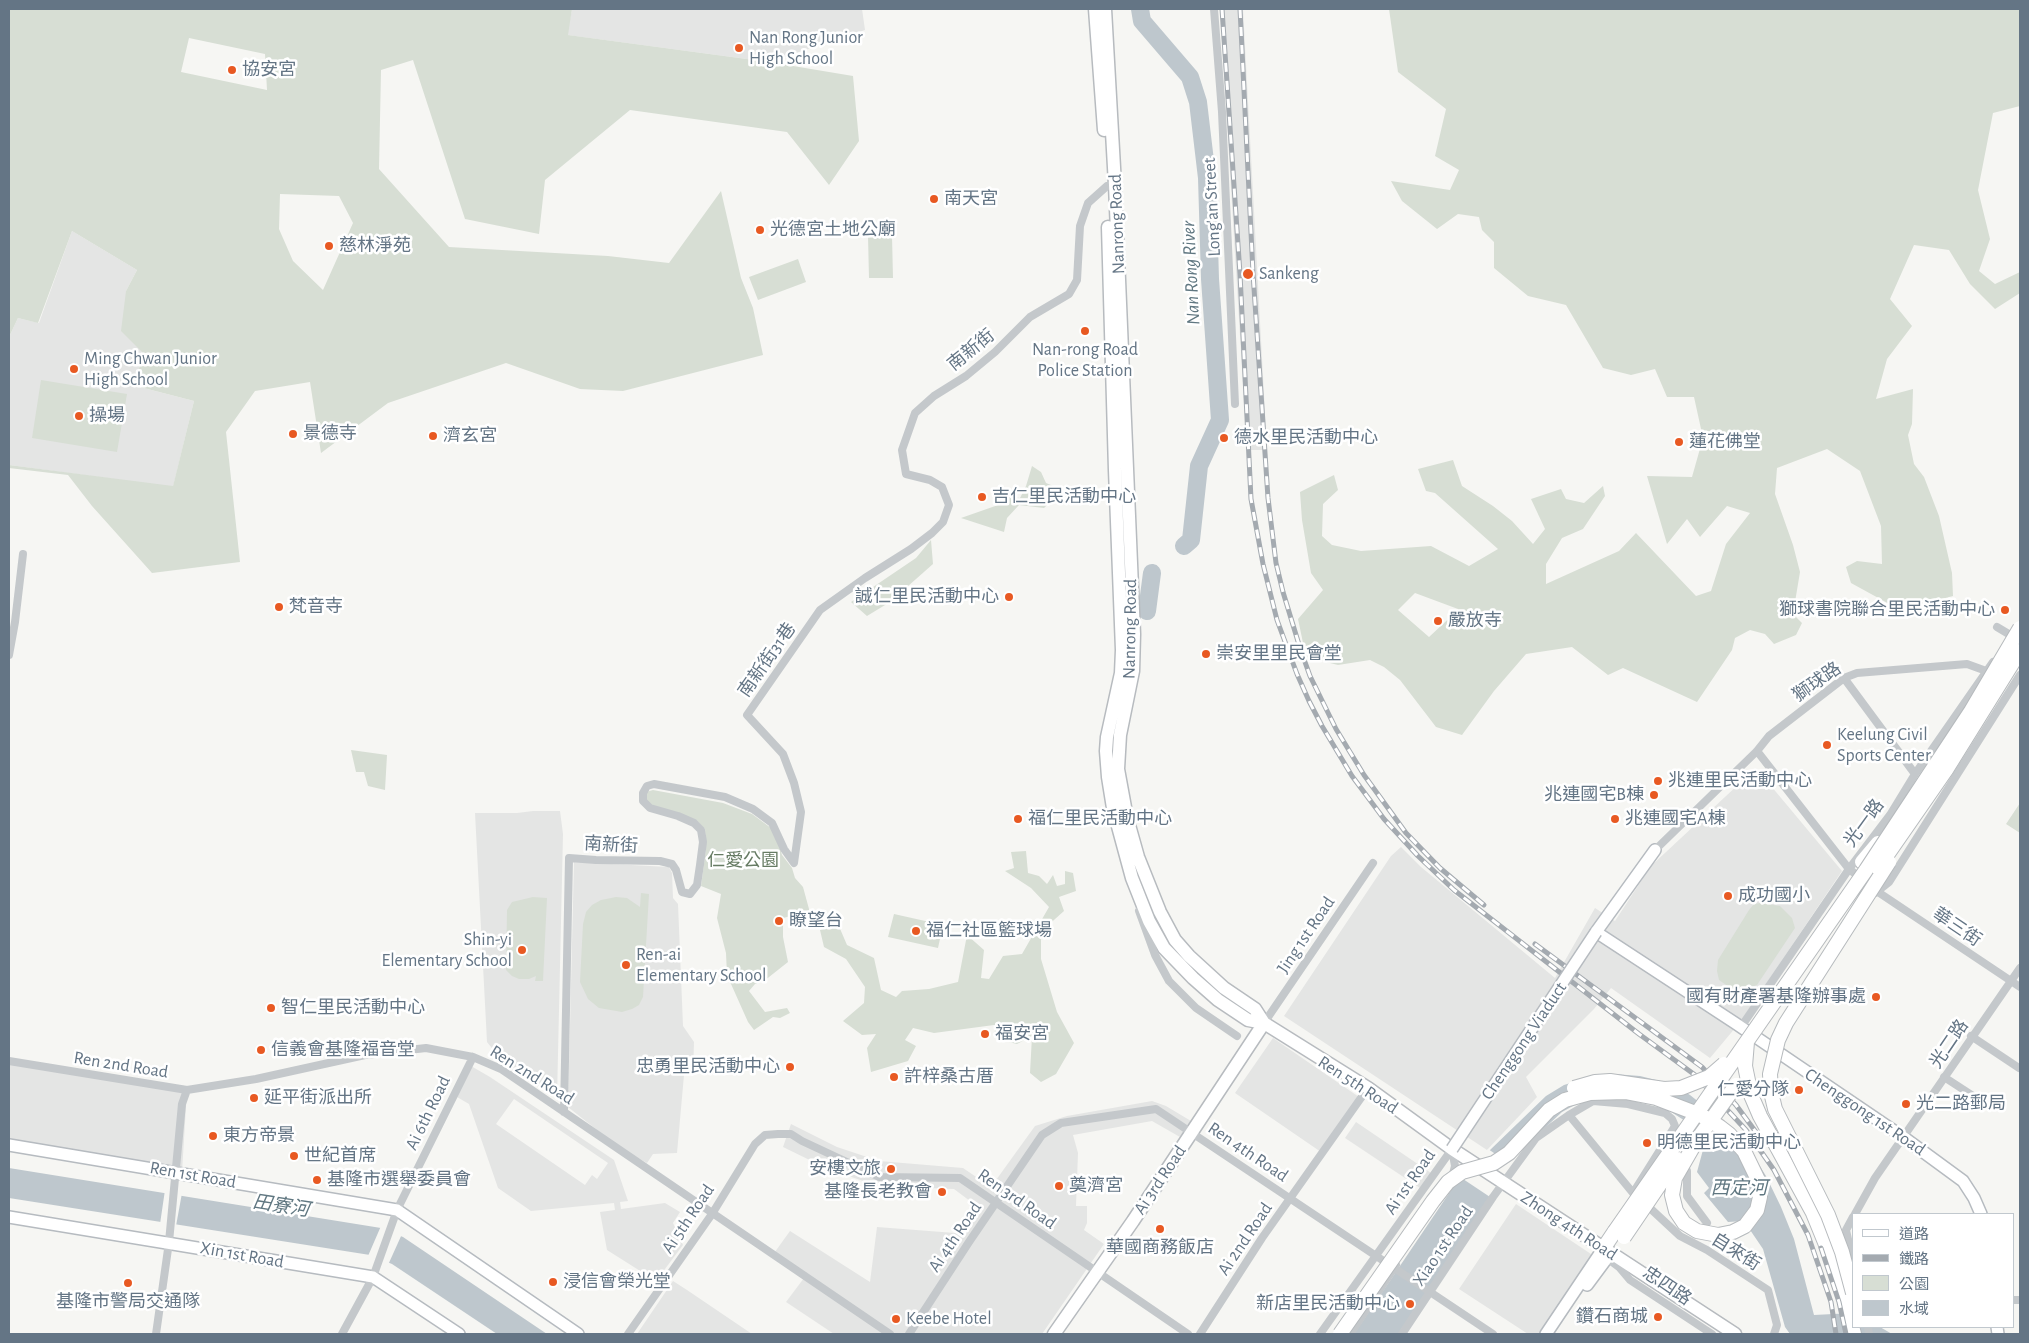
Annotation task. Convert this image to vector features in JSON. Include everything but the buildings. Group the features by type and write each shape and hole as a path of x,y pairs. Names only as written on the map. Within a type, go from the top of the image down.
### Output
{"highway":[{"path":"1607,1253 1756,1028 1866,870 1971,711 2016,632"},
{"path":"1852,1289 1842,1252 1828,1214 1782,1126 1775,1108 1771,1092 1770,1074 1772,1057 1786,1023 1894,855 2020,651"},
{"path":"1619,1234 1745,1060 1946,770"},
{"path":"1852,1326 1840,1279 1814,1212 1760,1116 1751,1096 1746,1073 1746,1053 1751,1029 1764,1004 1862,862 1901,816"},
{"path":"1334,1334 1440,1183 1458,1167 1483,1160 1502,1148 1543,1104 1559,1094 1595,1082 1622,1081 1664,1088 1689,1086 1715,1073 1756,1028"},
{"path":"1340,1334 1448,1182 1462,1172 1494,1163 1509,1153 1549,1110 1565,1100 1590,1093 1625,1092 1656,1098 1698,1114 1708,1119 1714,1123 1720,1127 1729,1134 1744,1151 1760,1184 1757,1210 1745,1226 1733,1232 1718,1235 1696,1231 1676,1211 1672,1195 1675,1178 1708,1124 1714,1116 1730,1092 1736,1085 1745,1060"}],"main road":[{"name":"Nanrong Road","path":"1095,9 1111,186 1115,470 1122,650 1121,673 1107,737 1106,750 1113,808 1132,878 1152,928 1164,948 1218,1000 1248,1020 1264,1023"},
{"name":"Nanrong Road","path":"1105,9 1111,186 1134,634 1133,670 1120,735 1118,769 1127,818 1138,857 1165,923 1175,940 1189,956 1224,988 1255,1009 1264,1023"},
{"name":"Ren 5th Road","path":"1264,1023 1368,1088 1452,1149"},
{"name":"Ai 3rd Road","path":"1054,1334 1192,1133 1264,1023"},
{"name":"Zhong 4th Road","path":"1452,1149 1504,1180 1607,1253 1734,1334"}],"street":[{"name":"Long'an Street","path":"1214,9 1222,112 1235,404"},
{"name":"南新街","path":"932,533 943,522 949,504 942,486 930,480 906,474 902,450 915,413 934,396 966,376 995,352 1030,318 1068,294 1077,280 1080,226 1088,203 1111,186"},
{"name":"南新街31巷","path":"642,801 643,793 648,786 654,784 725,797 753,809 772,823 784,849 794,863 801,812 794,783 783,754 747,715 820,610 932,533"},
{"path":"9,655 23,554"},
{"path":"1997,627 2016,632 2020,641"},
{"name":"光一路","path":"1738,1025 1849,869 1890,815 1915,774 1987,670 2016,632"},
{"name":"獅球路","path":"1655,850 1757,751 1769,736 1844,678 1857,674 1967,664 1987,670"},
{"path":"1987,670 2011,689"},
{"path":"1774,1051 1876,891 1889,882 2020,675"},
{"path":"1844,678 1915,774"},
{"path":"1757,751 1849,869 1876,891"},
{"name":"南新街","path":"564,1112 569,858 672,864 676,870 682,892 690,894 697,884 703,842 701,830 694,823 650,808 642,801"},
{"name":"Chenggong Viaduct","path":"1452,1149 1596,932 1655,850"},
{"name":"Jing 1st Road","path":"1264,1023 1373,863"},
{"name":"Nanrong Road","path":"1132,878 1140,914 1148,938 1169,981 1196,1008 1236,1036"},
{"name":"華三街","path":"1876,891 2020,987"},
{"path":"1596,932 1738,1025"},
{"name":"光二路","path":"1856,1213 1875,1178 2020,968"},
{"name":"Chenggong 1st Road","path":"1738,1025 1903,1137 1963,1181 1981,1213"},
{"path":"1972,1036 2019,1068"},
{"name":"Ren 2nd Road","path":"9,1061 187,1090 256,1079 365,1055 426,1048 473,1056 501,1069 890,1334"},
{"name":"Ai 6th Road","path":"342,1334 373,1277 397,1210 473,1056"},
{"path":"1944,1077 1987,1105"},
{"name":"Ai 2nd Road","path":"1200,1334 1262,1238 1368,1088"},
{"path":"156,1334 177,1172 182,1104 187,1090"},
{"path":"1504,1180 1536,1138 1569,1115 1586,1104 1601,1101 1628,1104 1665,1113 1674,1122 1675,1126 1634,1193 1569,1115"},
{"name":"Ren 4th Road","path":"1071,1122 1156,1109 1493,1334"},
{"name":"Ai 4th Road","path":"909,1334 1042,1135 1061,1123 1071,1122"},
{"name":"Ren 3rd Road","path":"755,1144 765,1135 791,1134 879,1177 960,1178 1188,1334"},
{"name":"Ai 5th Road","path":"628,1334 712,1214 755,1144"},
{"name":"Ren 1st Road","path":"9,1145 397,1210 578,1334"},
{"name":"Ai 1st Road","path":"1320,1334 1452,1149"},
{"name":"Ai 1st Road","path":"1350,1334 1451,1184 1455,1166 1452,1149"},
{"path":"1686,1171 1687,1196 1707,1223"},
{"name":"Xiao 1st Road","path":"1402,1334 1504,1180"},
{"name":"自來街","path":"1652,1210 1680,1236 1707,1250 1768,1290 1777,1325 1774,1334"},
{"name":"Xin 1st Road","path":"9,1217 373,1277 459,1334"},
{"path":"1852,1220 1846,1230 1852,1257"},
{"path":"1546,1334 1607,1253"},
{"path":"1553,1334 1607,1253"},
{"name":"忠四路","path":"1607,1253 1630,1280 1712,1334"}],"shaded area":[{"name":"Nan Rong Junior High School","path":"572,9 862,9 865,30 769,62 567,35"},
{"path":"1220,9 1243,9 1267,450 1247,450"},
{"name":"Ming Chwan Junior High School","path":"72,231 137,270 126,291 142,352 136,386 194,401 173,487 9,465 9,337 18,318 39,323"},
{"path":"1756,768 1842,871 1741,1021 1710,1058 1611,988 1594,1009 1526,1077 1537,1097 1487,1150 1284,1016 1391,856 1401,847 1421,867 1555,978 1595,908 1615,921 1651,866"},
{"name":"Shin-yi Elementary School","path":"560,811 563,834 557,1098 508,1068 487,1042 475,813"},
{"name":"Ren-ai Elementary School","path":"574,862 669,867 672,873 673,898 678,904 683,1026 694,1042 693,1075 684,1075 677,1153 653,1154 647,1163 621,1149 568,1107"},
{"path":"1273,1038 1359,1097 1321,1152 1235,1093"},
{"path":"9,1061 187,1090 182,1172 9,1145"},
{"path":"471,1066 614,1160 628,1201 620,1202 621,1209 665,1203 680,1212 673,1223 683,1245 656,1281 607,1250 600,1212 615,1210 614,1203 531,1211 498,1188 469,1104 457,1097","holes":["514,1099 608,1163 597,1179 592,1175 585,1185 496,1124"]},
{"path":"1152,1101 1166,1106 1191,1121 1180,1137 1152,1121 1073,1135 1078,1153 1076,1206 1087,1206 1087,1223 1084,1230 1104,1244 1042,1334 834,1334 786,1302 804,1278 772,1256 790,1231 870,1282 877,1227 955,1233 974,1204 954,1189 878,1186 828,1169 783,1147 791,1124 837,1147 879,1161 963,1168 991,1187 1035,1126 1067,1116"},
{"path":"1356,1122 1431,1173 1420,1188 1345,1138"},
{"path":"1516,1204 1594,1256 1542,1334 1528,1334 1459,1289"},
{"path":"673,1281 687,1290 752,1334 637,1334"}],"green space":[{"path":"9,9 572,9 568,35 769,62 853,76 859,141 829,185 787,132 630,110 545,180 539,234 465,219 413,60 381,70 379,169 449,247 608,256 669,263 721,191 741,278 753,308 763,355 623,391 580,389 506,363 388,403 321,453 310,382 255,391 226,432 240,562 152,573 92,506 68,475 9,468 9,465 173,486 194,401 136,386 142,352 121,331 126,291 137,270 72,231 38,323 18,318 9,337","holes":["189,38 265,54 267,90 181,72","280,194 339,196 353,223 323,290 293,261 279,229"]},
{"path":"1389,9 2020,9 2020,106 1993,113 1978,190 1990,239 1979,271 1995,284 2020,272 2020,293 1995,309 1970,284 1949,250 1914,245 1890,299 1912,326 1887,359 1876,399 1913,389 1912,424 1908,435 1914,464 1924,477 1939,516 1952,573 1953,596 1919,605 1913,617 1851,583 1846,567 1857,561 1882,564 1881,526 1860,471 1827,449 1777,468 1775,494 1793,545 1800,572 1793,614 1802,623 1796,635 1774,644 1765,634 1750,630 1735,638 1732,650 1697,702 1623,668 1608,675 1572,647 1526,654 1494,691 1462,735 1436,727 1400,680 1384,667 1370,660 1338,665 1306,657 1298,619 1323,590 1311,573 1302,520 1300,492 1334,475 1338,490 1323,504 1322,536 1332,545 1361,551 1431,546 1469,566 1498,549 1435,493 1426,491 1418,469 1453,460 1462,486 1512,521 1533,544 1545,529 1531,499 1561,489 1566,499 1584,503 1603,486 1605,496 1583,529 1562,538 1546,564 1546,584 1619,551 1636,533 1696,596 1711,591 1726,544 1750,513 1727,506 1700,537 1687,519 1667,544 1647,476 1692,477 1703,438 1694,397 1667,397 1655,369 1631,375 1603,368 1566,305 1528,296 1494,268 1494,242 1482,230 1479,217 1458,214 1437,229 1402,201 1391,181 1450,190 1459,170 1435,156 1446,109 1398,72","holes":["1415,593 1458,609 1429,637 1398,610"]},
{"path":"868,236 892,236 893,278 869,278"},
{"path":"798,259 806,282 758,300 749,277"},
{"name":"操場","path":"41,380 127,394 117,452 32,438"},
{"path":"1032,466 1041,472 1046,483 1063,490 1044,508 1019,505 1007,518 1004,532 961,518 1001,504 1005,496 1020,498"},
{"path":"931,540 933,564 890,602 867,616 851,602 916,558"},
{"path":"351,750 387,755 385,790 368,786 364,772 356,772"},
{"name":"仁愛公園","path":"653,790 723,803 752,814 771,828 778,841 782,855 792,868 795,878 803,887 812,920 791,916 783,918 783,937 788,962 764,981 755,984 749,991 765,1012 787,1008 790,1013 780,1018 773,1017 754,1030 748,1022 727,975 726,953 717,918 721,894 701,886 706,849 705,829 698,822 653,807 646,800 646,792"},
{"path":"2020,803 2020,833 2006,824"},
{"path":"1026,851 1028,873 1039,876 1047,884 1053,875 1057,886 1065,884 1065,871 1073,873 1076,891 1059,897 1064,911 1045,928 1041,939 1041,959 1057,1012 1074,1043 1056,1074 1041,1082 1030,1073 1032,1036 1017,1044 996,1039 994,1025 934,1033 913,1028 905,1040 916,1046 908,1061 871,1072 867,1048 876,1034 862,1035 843,1021 864,1003 865,987 846,959 824,947 820,930 838,924 847,945 874,958 881,990 896,997 902,991 929,989 958,982 967,935 984,950 981,978 989,979 1003,956 1022,954 1049,907 1031,888 1005,871 1014,868 1011,852"},
{"path":"641,893 649,894 643,997 639,1005 622,1012 599,1008 588,999 580,982 583,924 586,912 592,905 601,900 616,897 627,898 640,907"},
{"path":"533,897 547,898 543,981 535,981 536,976 529,979 519,979 512,976 506,970 507,910 512,902"},
{"path":"1761,903 1780,906 1792,918 1795,928 1757,985 1745,989 1732,989 1719,980 1717,971 1718,960 1749,910 1754,904"},
{"name":"福仁社區籃球場","path":"894,914 943,925 938,948 888,937"}],"water":[{"name":"西定河","path":"1614,1074 1640,1076 1672,1084 1690,1095 1734,1130 1748,1147 1766,1176 1781,1207 1794,1239 1814,1315 1852,1313 1852,1328 1882,1328 1892,1334 1790,1334 1785,1327 1763,1249 1744,1221 1728,1222 1704,1193 1709,1188 1697,1172 1707,1135 1665,1108 1631,1098 1609,1097 1582,1101 1562,1112 1508,1162 1490,1188 1490,1197 1398,1334 1354,1334 1460,1177 1473,1177 1490,1150 1546,1096 1564,1085 1590,1077"},
{"name":"田寮河","path":"9,1168 381,1228 403,1237 547,1334 497,1334 392,1264 370,1255 9,1198"}],"pier":[{"path":"1488,1149 1509,1163 1492,1189 1490,1197 1460,1177 1471,1174"},
{"path":"165,1190 182,1193 176,1226 160,1224"},
{"path":"381,1226 402,1234 388,1265 368,1256"}],"waterway":[{"name":"Nan Rong River","path":"1140,9 1142,21 1190,77 1198,102 1207,178 1210,279 1220,420 1199,466 1191,540 1184,546"},
{"path":"1147,611 1152,573"}],"railway":[{"path":"1222,9 1240,274 1251,499 1263,564 1277,620 1309,701 1352,776 1384,819 1418,856 1454,890 1639,1034 1695,1075 1746,1130 1774,1170 1808,1235 1831,1302 1836,1334"},
{"path":"1240,9 1253,273 1268,498 1276,563 1283,592 1310,676 1336,729 1364,775 1406,833 1440,868 1484,905"},
{"path":"1535,944 1702,1067 1736,1105 1764,1143"},
{"path":"1821,1248 1839,1302 1846,1334"}],"place":[{"name":"Nan Rong Junior High School","path":"739,48"},
{"name":"協安宮","path":"232,70"},
{"name":"南天宮","path":"934,199"},
{"name":"光德宮土地公廟","path":"760,230"},
{"name":"慈林淨苑","path":"329,246"},
{"name":"Sankeng","path":"1248,274"},
{"name":"Nan-rong Road Police Station","path":"1085,331"},
{"name":"Ming Chwan Junior High School","path":"74,369"},
{"name":"操場","path":"79,416"},
{"name":"景德寺","path":"293,434"},
{"name":"濟玄宮","path":"433,436"},
{"name":"德水里民活動中心","path":"1224,438"},
{"name":"蓮花佛堂","path":"1679,442"},
{"name":"吉仁里民活動中心","path":"982,497"},
{"name":"誠仁里民活動中心","path":"1009,597"},
{"name":"梵音寺","path":"279,607"},
{"name":"獅球書院聯合里民活動中心","path":"2005,610"},
{"name":"嚴放寺","path":"1438,621"},
{"name":"崇安里里民會堂","path":"1206,654"},
{"name":"Keelung Civil Sports Center","path":"1827,745"},
{"name":"兆連里民活動中心","path":"1658,781"},
{"name":"兆連國宅B棟","path":"1654,795"},
{"name":"福仁里民活動中心","path":"1018,819"},
{"name":"兆連國宅A棟","path":"1615,819"},
{"name":"成功國小","path":"1728,896"},
{"name":"瞭望台","path":"779,921"},
{"name":"福仁社區籃球場","path":"916,931"},
{"name":"Shin-yi Elementary School","path":"522,950"},
{"name":"Ren-ai Elementary School","path":"626,965"},
{"name":"國有財產署基隆辦事處","path":"1876,997"},
{"name":"智仁里民活動中心","path":"271,1008"},
{"name":"福安宮","path":"985,1034"},
{"name":"信義會基隆福音堂","path":"261,1050"},
{"name":"忠勇里民活動中心","path":"790,1067"},
{"name":"許梓桑古厝","path":"894,1077"},
{"name":"仁愛分隊","path":"1799,1090"},
{"name":"延平街派出所","path":"254,1098"},
{"name":"光二路郵局","path":"1906,1104"},
{"name":"東方帝景","path":"213,1136"},
{"name":"明德里民活動中心","path":"1647,1143"},
{"name":"世紀首席","path":"294,1156"},
{"name":"安樓文旅","path":"891,1169"},
{"name":"基隆市選舉委員會","path":"317,1180"},
{"name":"奠濟宮","path":"1059,1186"},
{"name":"基隆長老教會","path":"942,1192"},
{"name":"華國商務飯店","path":"1160,1229"},
{"name":"浸信會榮光堂","path":"553,1282"},
{"name":"基隆市警局交通隊","path":"128,1283"},
{"name":"新店里民活動中心","path":"1410,1304"},
{"name":"鑽石商城","path":"1658,1317"},
{"name":"Keebe Hotel","path":"896,1319"}]}
